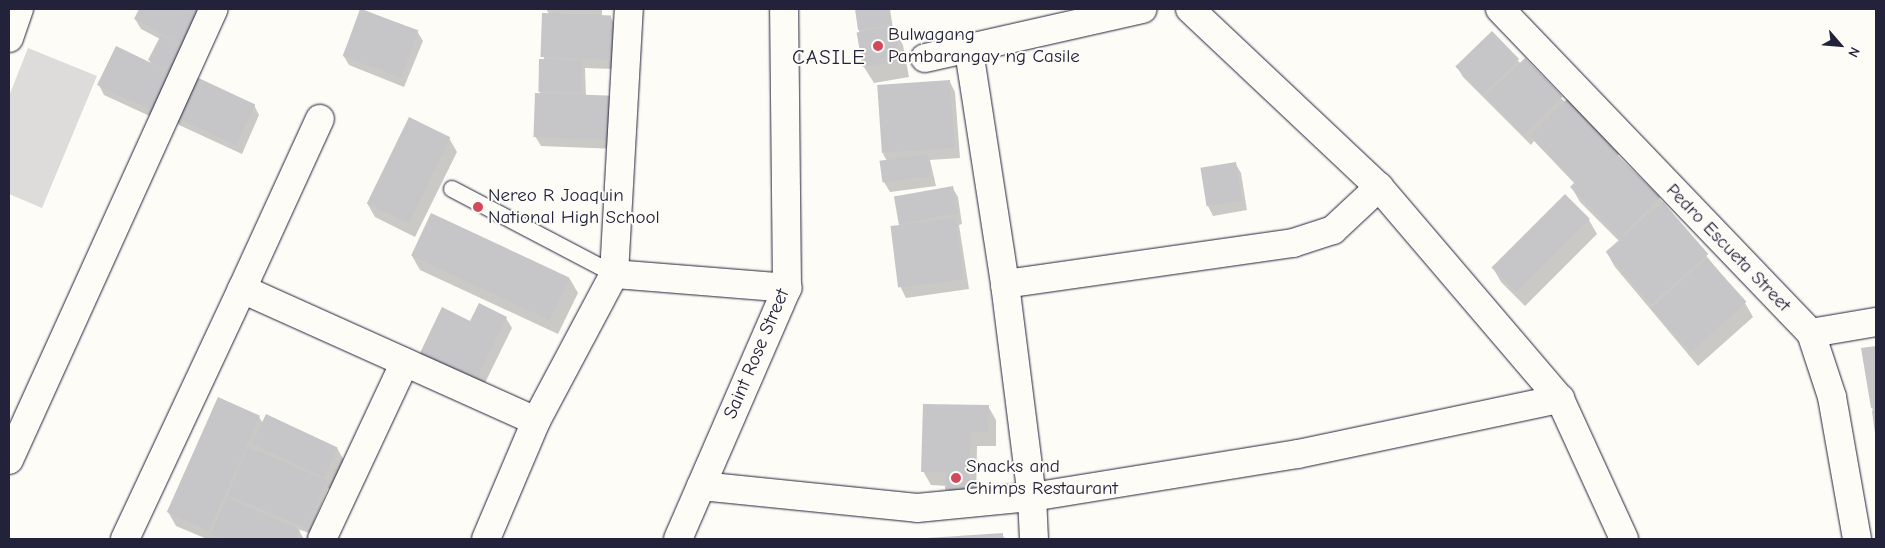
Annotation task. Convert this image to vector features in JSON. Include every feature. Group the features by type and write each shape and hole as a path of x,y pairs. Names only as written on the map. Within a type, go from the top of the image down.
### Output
{"street":[{"path":"9,38 19,9"},
{"path":"9,460 214,9"},
{"path":"486,539 536,421 614,274 629,9"},
{"name":"Saint Rose Street","path":"678,539 787,288 784,9"},
{"path":"925,58 968,51 1071,23 1143,9"},
{"path":"1190,9 1379,186 1560,399 1624,539"},
{"name":"Pedro Escueta Street","path":"1500,9 1811,333 1832,396 1857,539"},
{"path":"968,51 1006,284 1032,497 1034,539"},
{"path":"125,539 320,119"},
{"path":"1006,284 1293,243 1333,230 1379,186"},
{"path":"614,274 787,288"},
{"path":"242,289 536,421"},
{"path":"1811,333 1876,322"},
{"path":"322,539 406,362"},
{"path":"701,486 916,508 1032,497 1298,454 1560,399"}],"lane":[{"path":"452,189 614,274"}],"shaded area":[{"path":"28,48 97,76 42,208 9,194 9,96"}],"building":[{"path":"139,9 205,9 185,46 134,19"},
{"path":"360,9 418,30 401,77 343,56"},
{"path":"855,9 889,9 891,25 858,30"},
{"path":"542,13 611,15 609,59 540,57"},
{"name":"Bulwagang Pambarangay ng Casile","path":"894,26 900,60 863,67 857,33"},
{"path":"1492,31 1519,59 1482,94 1455,66"},
{"path":"161,35 189,49 161,115 97,85 116,46 168,71 148,60"},
{"path":"1525,58 1563,97 1523,135 1485,96"},
{"path":"539,59 582,60 581,93 538,92"},
{"path":"190,74 255,104 236,145 171,115"},
{"path":"950,80 955,148 882,153 877,85"},
{"path":"535,93 614,96 612,140 533,137"},
{"path":"1569,97 1615,143 1610,148 1660,197 1620,238 1570,187 1575,182 1530,136"},
{"path":"409,117 450,137 408,223 367,203"},
{"path":"928,154 931,176 883,183 879,161"},
{"path":"1236,162 1242,201 1207,206 1200,168"},
{"path":"953,186 958,214 899,224 894,196"},
{"path":"1565,194 1590,219 1516,292 1491,268"},
{"path":"1663,202 1708,254 1651,304 1606,252"},
{"path":"431,213 570,278 550,320 411,256"},
{"path":"956,218 964,280 898,288 890,226"},
{"path":"1707,258 1746,302 1691,352 1651,308"},
{"path":"479,303 507,317 475,382 419,355 442,307 470,321"},
{"path":"1876,346 1876,407 1871,408 1861,348"},
{"path":"218,397 260,416 209,531 167,512"},
{"path":"923,404 989,405 988,432 970,432 969,490 945,490 946,472 921,472"},
{"path":"1876,410 1876,434 1875,434 1872,411"},
{"path":"266,414 338,447 324,477 252,444"},
{"path":"248,447 327,481 307,528 228,495"},
{"path":"227,497 300,530 296,539 223,539 211,534"},
{"path":"1003,533 1003,539 927,539 927,538"}],"place":[{"name":"Bulwagang Pambarangay ng Casile","path":"878,46"},
{"name":"Nereo R Joaquin National High School","path":"478,207"},
{"name":"Snacks and Chimps Restaurant","path":"956,478"}],"district":[{"name":"CASILE","path":"829,57"}]}
